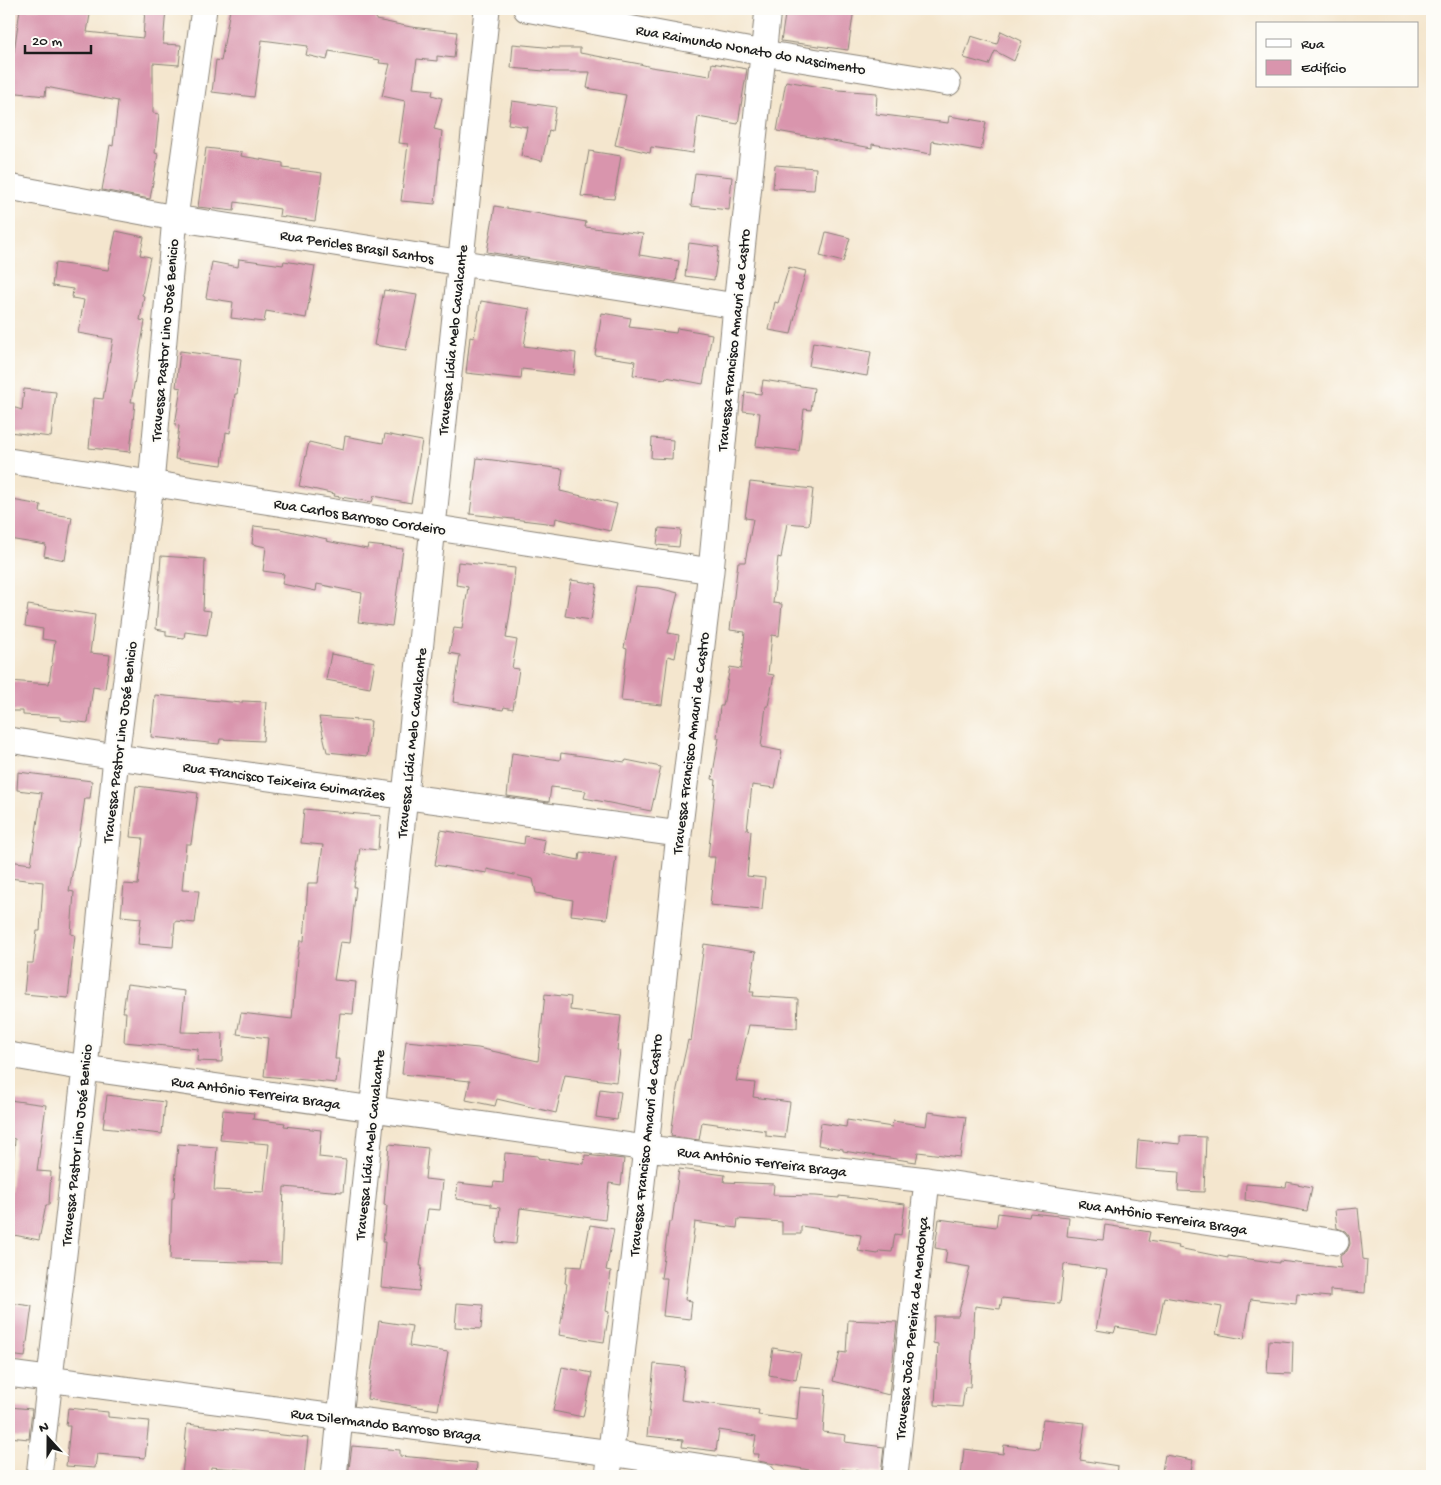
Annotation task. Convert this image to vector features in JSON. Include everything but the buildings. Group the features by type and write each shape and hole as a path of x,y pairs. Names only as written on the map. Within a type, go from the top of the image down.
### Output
{"street":[{"name":"Travessa Pastor Lino José Benicio","path":"39,1476 85,1068 116,757 151,484 175,218 204,9"},
{"name":"Travessa Lídia Melo Cavalcante","path":"334,1476 487,9"},
{"name":"Rua Raimundo Nonato do Nascimento","path":"526,9 763,53 948,83"},
{"name":"Travessa Francisco Amauri de Castro","path":"609,1465 646,1148 679,834 711,571 736,306 768,9"},
{"name":"Rua Pericles Brasil Santos","path":"9,187 175,218 736,306"},
{"name":"Rua Carlos Barroso Cordeiro","path":"9,461 711,571"},
{"name":"Rua Francisco Teixeira Guimarães","path":"9,740 116,757 679,834"},
{"name":"Rua Antônio Ferreira Braga","path":"9,1055 85,1068 646,1148 927,1180 1336,1242"},
{"name":"Travessa João Pereira de Mendonça","path":"895,1476 927,1180"},
{"name":"Rua Dilermando Barroso Braga","path":"9,1374 340,1418 609,1465 763,1476"}]}
